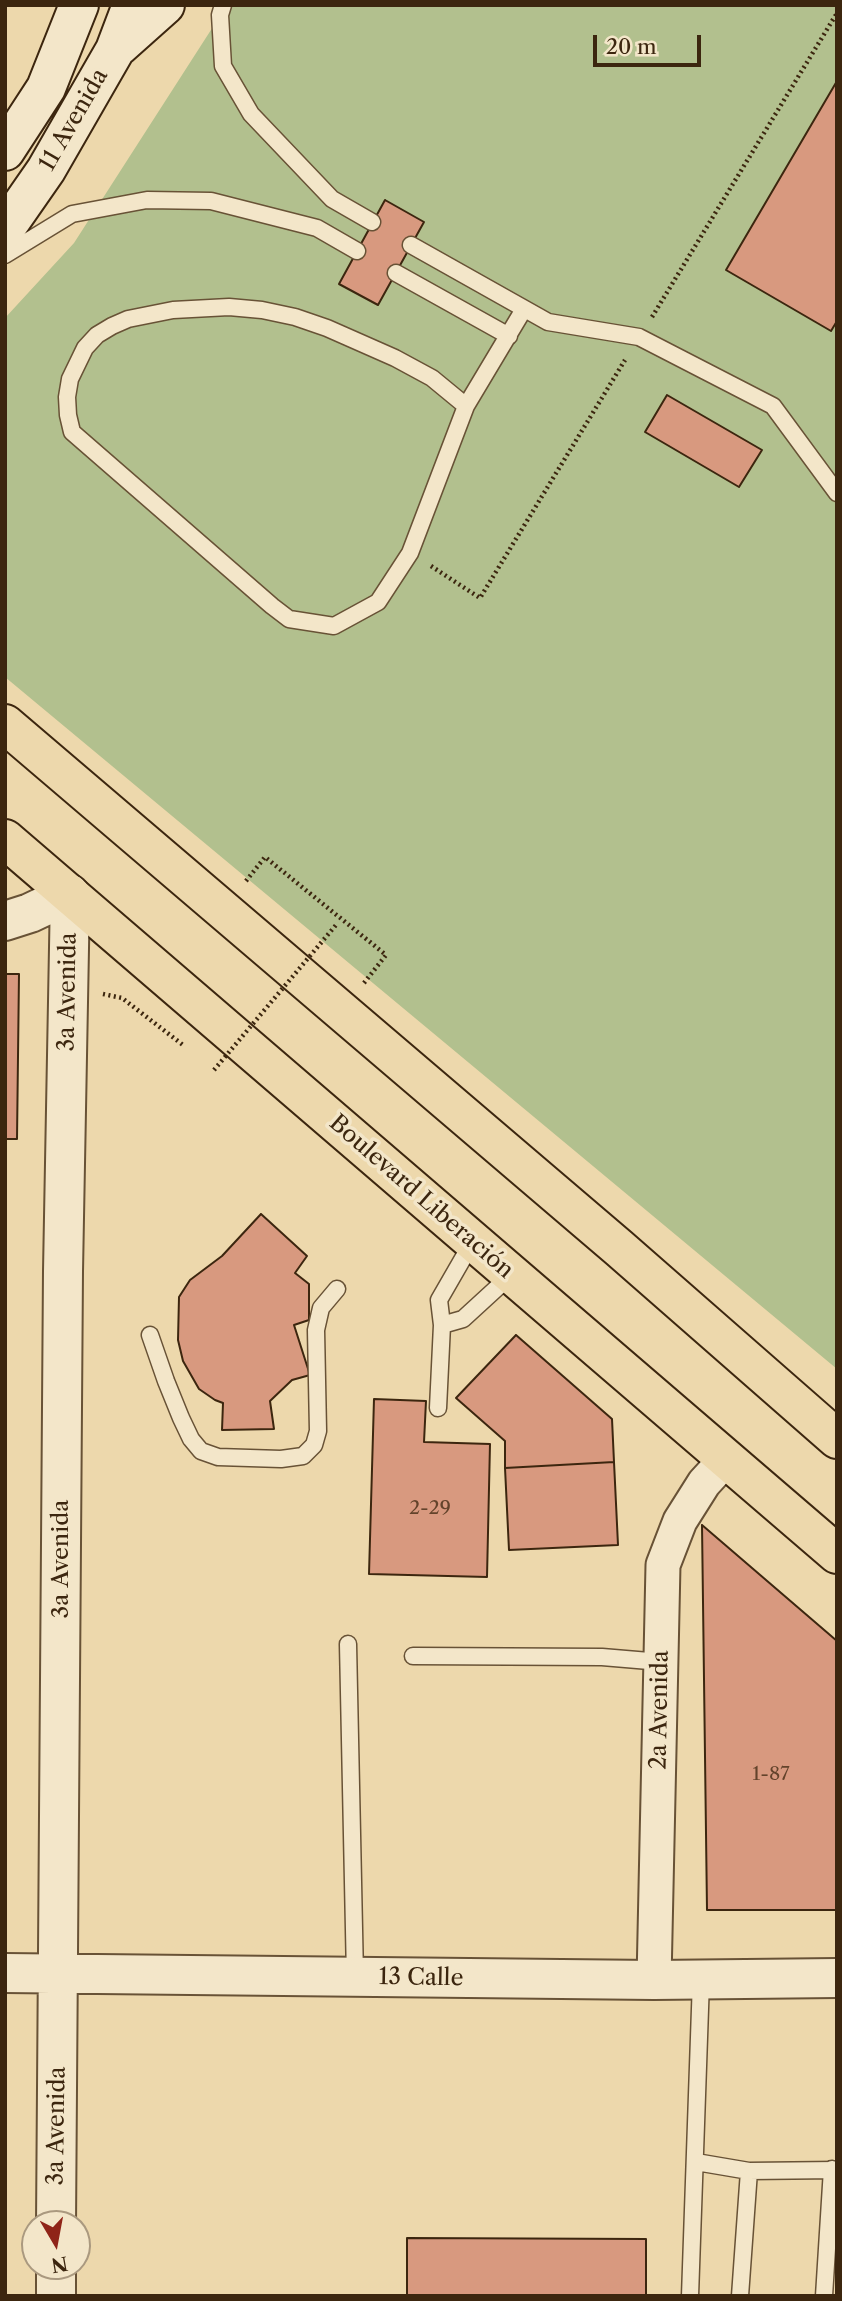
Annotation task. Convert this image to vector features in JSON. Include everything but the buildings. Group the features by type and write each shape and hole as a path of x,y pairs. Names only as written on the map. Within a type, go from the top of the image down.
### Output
{"highway":[{"path":"5,724 837,1439"},
{"name":"Boulevard Liberación","path":"5,839 837,1554"}],"street":[{"name":"11 Avenida","path":"5,151 46,88 79,5"},
{"name":"11 Avenida","path":"5,229 46,170 115,50 132,5"},
{"path":"115,50 164,5"},
{"path":"5,921 30,913 70,894"},
{"name":"3a Avenida","path":"57,2210 63,1271 70,894"},
{"name":"2a Avenida","path":"654,1980 663,1565 680,1521 704,1483 726,1459"},
{"name":"13 Calle","path":"5,1973 654,1980 837,1978"}],"lane":[{"path":"223,5 220,15 223,66 251,114 332,199 372,222"},
{"path":"5,255 72,214 147,200 211,201 317,228 357,251"},
{"path":"411,245 548,322 639,337 773,406 837,493"},
{"path":"396,273 509,336"},
{"path":"466,406 432,378 327,328 295,317 229,307 173,310 128,319 112,326 97,335 85,348 70,379 67,397 72,432 289,619 334,626 378,602 410,553 466,406 524,309"},
{"path":"438,1408 442,1325 439,1300 473,1241"},
{"path":"442,1325 463,1319 511,1275"},
{"path":"150,1335 181,1418 191,1439 201,1451 218,1457 303,1456 314,1445 318,1430 316,1330 321,1308 337,1289"},
{"path":"348,1644 355,1977"},
{"path":"413,1656 602,1657 661,1662"},
{"path":"690,2296 701,1980"},
{"path":"696,2162 749,2171 834,2170 824,2296"},
{"path":"740,2296 749,2171"}],"path":[{"path":"410,553 480,598 837,12"},
{"path":"265,857 338,922 386,956"},
{"path":"204,1062 214,1070 338,922"},
{"path":"122,998 183,1046"}],"green space":[{"path":"227,5 837,5 837,1369 5,677 5,318 74,243"}]}
